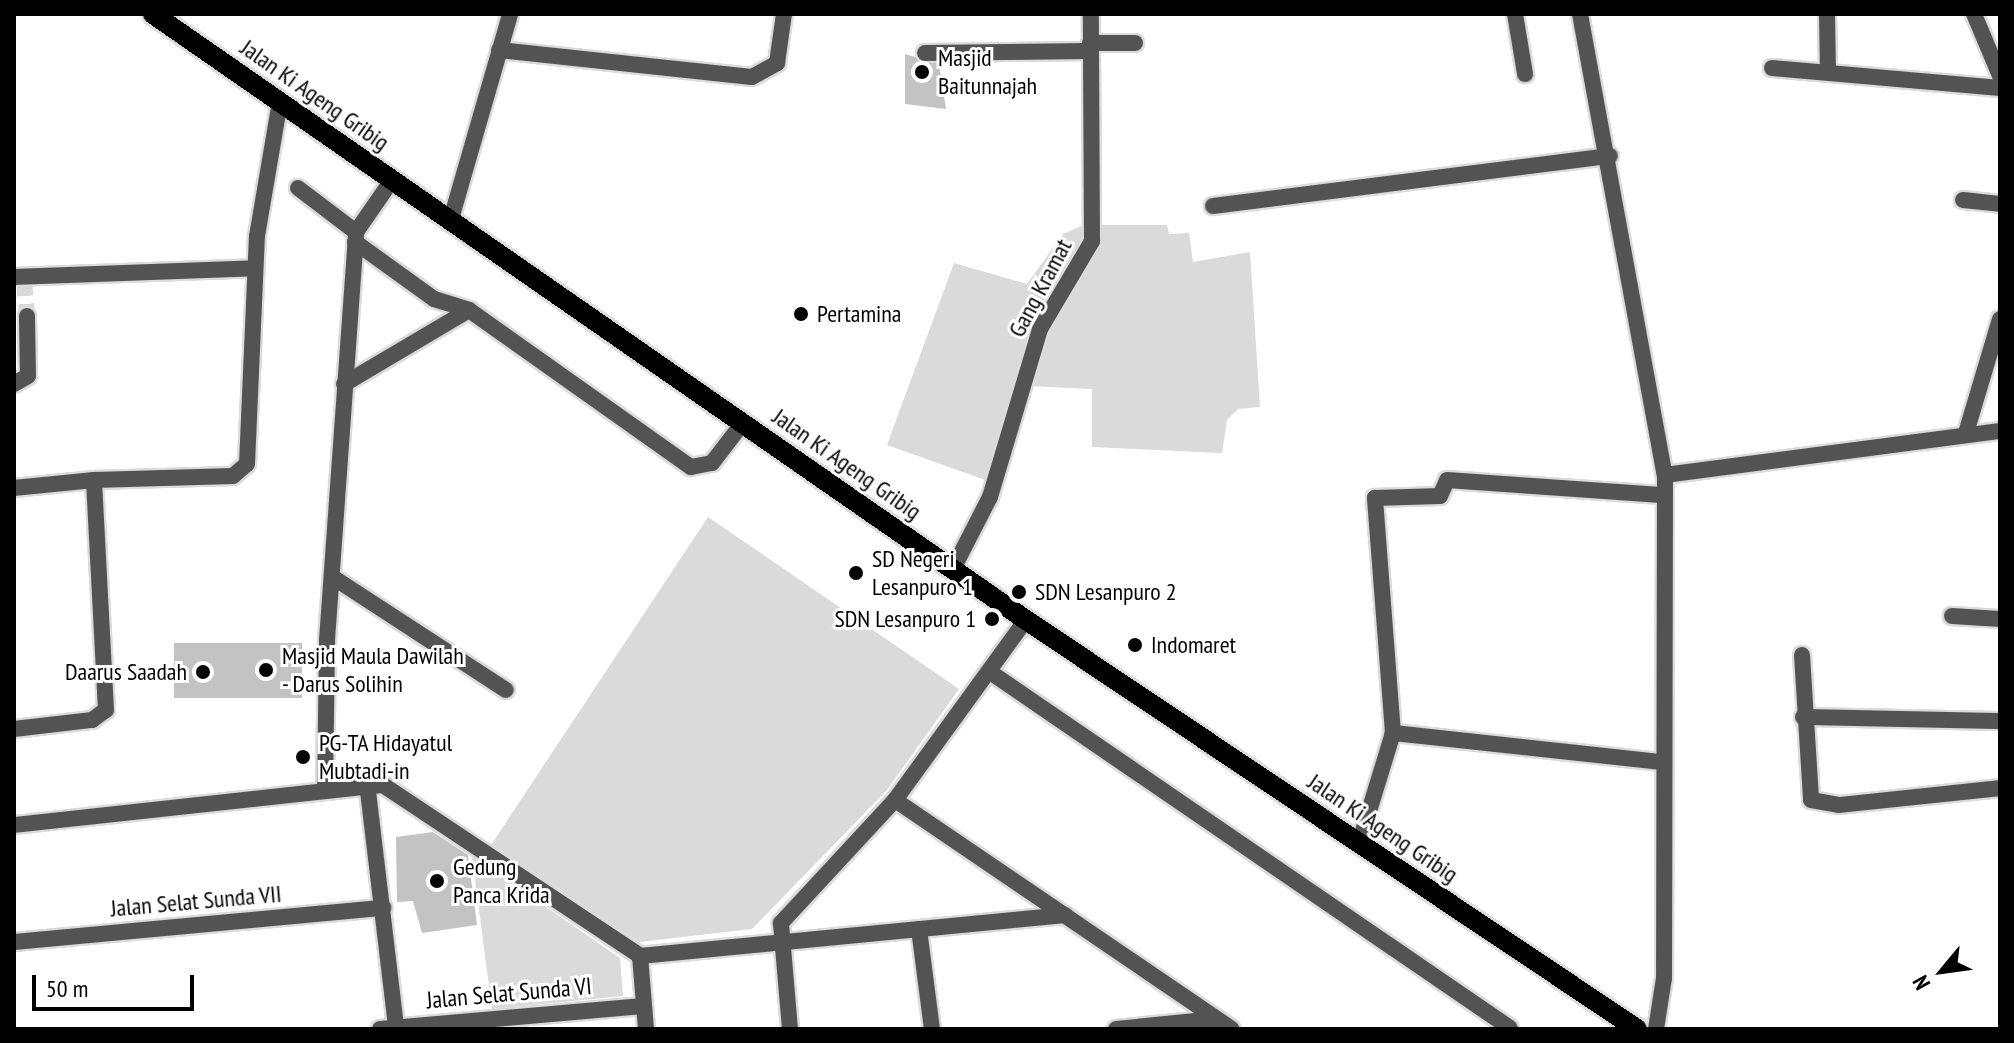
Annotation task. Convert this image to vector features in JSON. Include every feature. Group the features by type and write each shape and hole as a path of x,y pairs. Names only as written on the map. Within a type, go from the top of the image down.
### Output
{"main road":[{"name":"Jalan Ki Ageng Gribig","path":"164,17 280,102 1026,620 1637,1029"}],"street":[{"path":"451,219 510,14"},
{"path":"499,50 762,76 777,63 784,14"},
{"name":"Gang Kramat","path":"953,569 990,497 1040,329 1092,241 1091,14"},
{"path":"1515,14 1525,74"},
{"path":"1580,14 1610,156 1665,475 1661,762 1664,978 1656,1029"},
{"path":"1827,14 1828,69"},
{"path":"1974,14 2000,76"},
{"path":"925,53 1135,43"},
{"path":"1772,68 1828,69 2000,88"},
{"path":"14,488 242,471 251,451 254,268 280,102"},
{"path":"1213,206 1610,156"},
{"path":"325,788 344,384 356,237 392,180"},
{"path":"298,188 434,299 469,310 691,467 712,463 742,424"},
{"path":"1963,200 2000,204"},
{"path":"21,278 254,268"},
{"path":"344,384 469,310"},
{"path":"14,384 28,376 27,316"},
{"path":"1966,433 2000,319"},
{"path":"1665,475 1966,433 2000,431"},
{"path":"14,728 92,720 106,710 94,480"},
{"path":"1359,844 1393,733 1375,498 1440,496 1447,480 1664,495"},
{"path":"334,578 506,690"},
{"path":"1952,616 2000,619"},
{"path":"790,1029 780,940 781,923 895,800 1026,620"},
{"path":"1802,655 1805,781 1821,805 2000,788"},
{"path":"990,672 1510,1028"},
{"path":"1803,717 2000,721"},
{"path":"1393,733 1661,762"},
{"path":"367,783 383,908 388,1028"},
{"path":"14,825 367,783 383,785 640,956 780,940 1065,915"},
{"path":"895,800 1232,1029"},
{"name":"Jalan Selat Sunda VII","path":"14,942 383,908"},
{"path":"919,929 932,1029"},
{"path":"640,956 646,1029"},
{"name":"Jalan Selat Sunda VI","path":"388,1028 643,1006"},
{"path":"1116,1029 1216,1019"}],"shaded area":[{"path":"1088,223 1085,243 1046,310 991,482 887,445 954,263 1027,284 1063,234"},
{"path":"1099,225 1167,225 1169,234 1189,233 1193,262 1250,252 1260,407 1238,409 1227,420 1222,453 1092,447 1092,389 1028,386 1043,338"},
{"path":"708,517 959,689 887,790 752,929 639,942 491,845"},
{"path":"472,856 620,958 623,996 492,1009"}],"building":[{"name":"Masjid Baitunnajah","path":"905,54 939,64 946,109 905,104"},
{"path":"174,643 302,643 302,698 174,698"},
{"name":"Gedung Panca Krida","path":"433,832 468,855 477,925 422,933 413,901 397,902 396,837"}],"tunnel":[{"path":"24,280 27,316"}],"place":[{"name":"Masjid Baitunnajah","path":"922,72"},
{"name":"Pertamina","path":"801,314"},
{"name":"SD Negeri Lesanpuro 1","path":"856,573"},
{"name":"SDN Lesanpuro 2","path":"1019,592"},
{"name":"SDN Lesanpuro 1","path":"992,619"},
{"name":"Indomaret","path":"1135,645"},
{"name":"Masjid Maula Dawilah - Darus Solihin","path":"266,670"},
{"name":"Daarus Saadah","path":"203,672"},
{"name":"PG-TA Hidayatul Mubtadi-in","path":"303,757"},
{"name":"Gedung Panca Krida","path":"437,881"}]}
